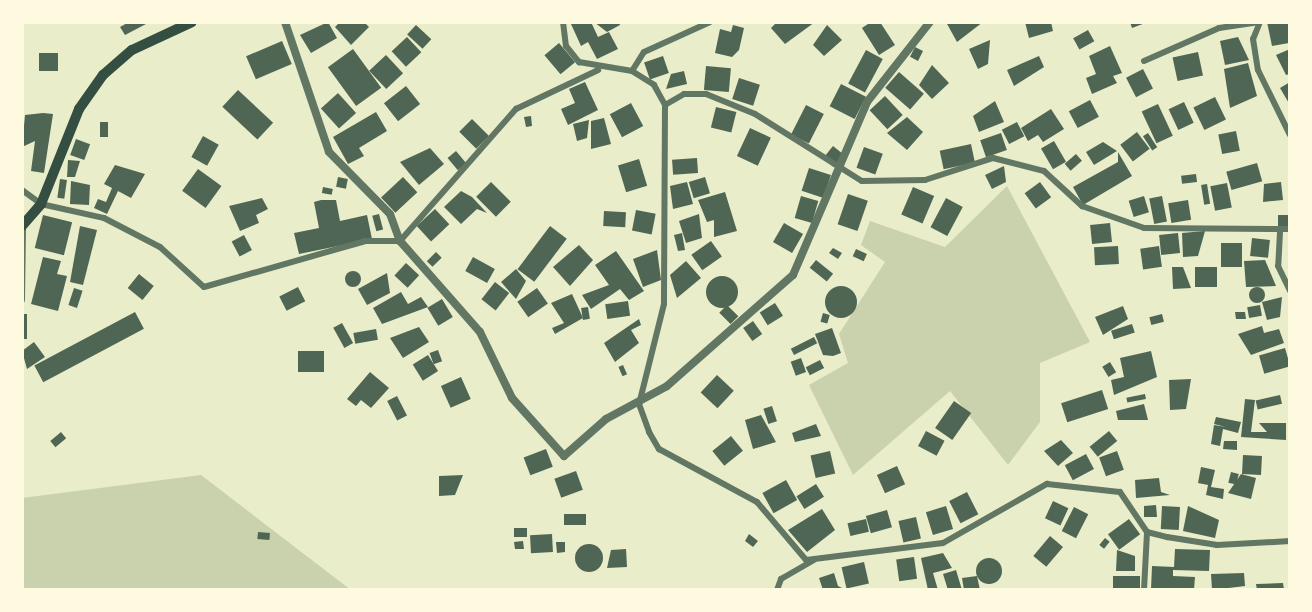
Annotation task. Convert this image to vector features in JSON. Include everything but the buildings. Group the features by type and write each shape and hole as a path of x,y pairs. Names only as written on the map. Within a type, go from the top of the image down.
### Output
{"main road":[{"path":"23,225 41,204 79,109 103,75 132,50 192,22"}],"street":[{"path":"285,22 329,152 390,214 400,241 480,332 493,371 564,456 606,419 639,404 793,275 840,174 867,102 930,22"},
{"path":"563,22 566,46 598,70"},
{"path":"632,71 644,52 710,22"},
{"path":"1144,61 1219,28 1260,22"},
{"path":"1260,22 1253,39 1258,70 1290,135"},
{"path":"22,190 41,204 104,218 160,247 204,287 365,241 400,241 516,109 598,70 632,71 654,85 665,105 664,304 639,404 659,449 757,502 814,560"},
{"path":"665,105 684,94 718,99 755,114 840,174 862,181 925,180 993,158 1044,171 1082,206 1144,228 1280,232 1290,229"},
{"path":"22,300 23,225"},
{"path":"1280,232 1278,266 1290,291"},
{"path":"777,590 781,579 814,560 943,543 1047,484 1120,492 1147,532 1144,590"},
{"path":"1147,532 1217,545 1290,541"}],"green space":[{"path":"1007,186 1090,342 1040,363 1040,422 1008,465 950,391 853,475 809,385 848,363 839,334 885,262 861,245 870,221 945,247"},
{"path":"201,475 351,590 22,590 22,498"}]}
